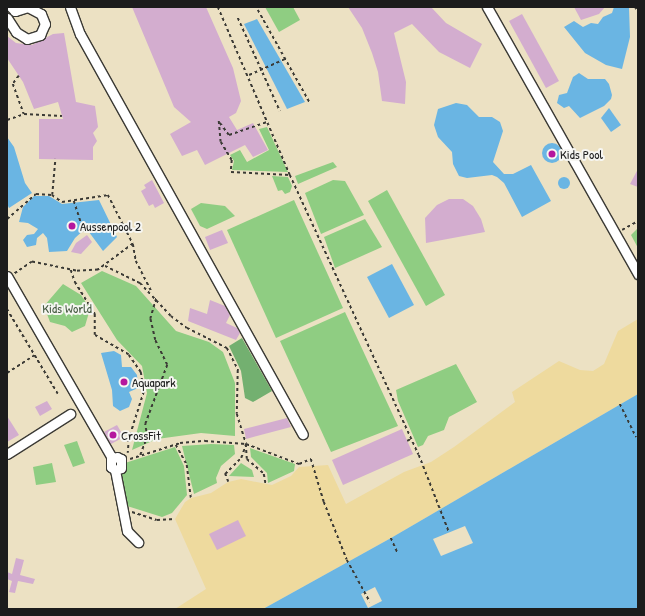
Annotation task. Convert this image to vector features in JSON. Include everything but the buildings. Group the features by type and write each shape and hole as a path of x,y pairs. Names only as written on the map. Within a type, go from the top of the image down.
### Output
{"street":[{"path":"7,18 16,32 27,39 40,35 45,24 41,14 28,7 15,11 11,7"},
{"path":"70,7 80,34 303,434"},
{"path":"487,7 638,274"},
{"path":"9,276 111,459 110,466 115,470 122,512 127,531 138,542"},
{"path":"7,454 70,414"},
{"path":"111,459 117,457 126,460 121,468 115,470"}],"path":[{"path":"218,7 249,75 290,175 411,439 449,532"},
{"path":"635,7 637,11"},
{"path":"258,10 310,103"},
{"path":"238,18 280,112"},
{"path":"249,75 285,59"},
{"path":"19,76 13,84 24,114"},
{"path":"7,120 24,114 62,116"},
{"path":"268,122 229,136 219,121 221,142 232,160 231,172 290,175"},
{"path":"52,195 55,159"},
{"path":"7,219 36,194 52,195 62,202 108,195 133,244 136,261 145,282 156,298 170,316 187,328 226,348 238,370 237,414 246,444 247,459 264,474 266,485"},
{"path":"74,201 84,232"},
{"path":"622,230 638,221"},
{"path":"9,276 32,262 71,270 98,270 133,244"},
{"path":"105,266 140,283 156,298"},
{"path":"71,270 75,282 95,314 94,335 129,356 141,372 144,392 129,439 126,460 176,444 205,441 246,444 299,464 311,459 324,502 347,560 370,602"},
{"path":"140,456 146,437 145,424 167,365 154,340 150,319 156,298"},
{"path":"7,309 58,394"},
{"path":"7,373 35,355"},
{"path":"620,404 636,437"},
{"path":"407,441 411,439"},
{"path":"176,444 187,465 191,498"},
{"path":"228,482 225,474 241,458 246,444"},
{"path":"122,512 138,512 157,520 175,520"},
{"path":"391,538 398,554"}],"green space":[{"path":"265,7 293,7 300,20 279,32"},
{"path":"267,127 288,172 232,170 234,161 230,155 240,150 247,162 269,150 259,129"},
{"path":"333,162 337,167 298,184 295,176"},
{"path":"272,176 288,177 292,186 290,192 285,194 282,190 278,191"},
{"path":"333,180 345,181 364,215 321,234 305,193"},
{"path":"387,190 445,295 426,306 368,201"},
{"path":"294,200 343,308 276,338 227,230"},
{"path":"201,203 225,206 235,216 207,229 200,226 191,209"},
{"path":"365,219 382,247 335,268 324,237"},
{"path":"638,228 638,248 631,235"},
{"path":"102,271 136,286 176,331 209,342 223,352 235,383 235,436 201,433 157,439 132,450 147,393 142,366 117,340 81,283"},
{"name":"Kids World","path":"63,284 81,295 90,309 85,326 72,332 65,326 50,322 44,306"},
{"path":"345,312 398,426 331,452 280,341"},
{"path":"242,338 272,391 253,402 245,398 241,371 229,346"},
{"path":"456,364 477,402 449,417 444,430 428,436 423,445 418,447 398,401 396,390"},
{"path":"77,441 85,463 73,467 64,445"},
{"path":"211,444 234,445 235,454 221,466 216,478 217,483 194,494 182,446"},
{"path":"175,447 184,466 187,495 172,513 162,517 124,505 119,474 125,463"},
{"path":"250,448 295,464 294,471 268,483 267,473 251,457"},
{"path":"52,463 56,482 36,485 33,467"},
{"path":"241,463 252,470 254,477 229,476"}],"sand":[{"path":"638,319 638,394 391,538 263,609 175,609 206,589 175,519 185,502 191,498 211,493 228,482 241,479 272,485 291,476 299,467 328,465 346,504 404,472 431,462 454,447 515,402 512,392 559,361 580,370 593,371 604,364 618,331"}],"water":[{"path":"614,7 629,7 630,37 622,69 606,65 585,53 564,27 574,21 583,27 591,23 598,24 603,17 612,13"},
{"path":"257,19 305,102 287,109 244,24"},
{"path":"579,73 588,79 605,79 609,84 612,95 611,99 604,106 580,118 569,106 564,108 557,103 559,95 567,93 573,77"},
{"path":"456,103 467,105 479,117 492,117 500,122 503,131 493,162 504,174 513,174 531,165 551,201 522,217 504,183 497,177 492,175 467,178 459,176 453,164 452,152 438,137 434,125 438,109"},
{"path":"609,108 621,125 611,132 601,118"},
{"path":"7,137 14,147 25,183 32,193 9,208 7,204"},
{"name":"Kids Pool","path":"548,143 556,143 562,149 562,157 556,163 548,163 542,157 542,149"},
{"path":"562,177 566,177 570,183 566,189 562,189 558,185 558,181"},
{"name":"Aussenpool 2","path":"34,196 49,196 62,204 99,200 117,237 103,251 86,228 75,238 67,251 49,252 47,238 43,233 37,238 36,245 27,247 23,240 27,235 34,234 38,229 28,223 19,222 23,207"},
{"path":"392,264 414,305 389,318 367,277"},
{"name":"Aquapark","path":"114,351 121,355 122,367 131,367 137,375 138,388 129,392 132,399 129,407 120,411 113,406 112,390 101,353"},
{"path":"638,394 638,609 263,609 391,538"}],"pier":[{"path":"465,526 473,543 441,556 433,539"},
{"path":"375,587 382,601 368,608 361,594"}],"place":[{"name":"Kids Pool","path":"552,154"},
{"name":"Aussenpool 2","path":"72,226"},
{"name":"Aquapark","path":"124,382"},
{"name":"CrossFit","path":"113,435"}]}
